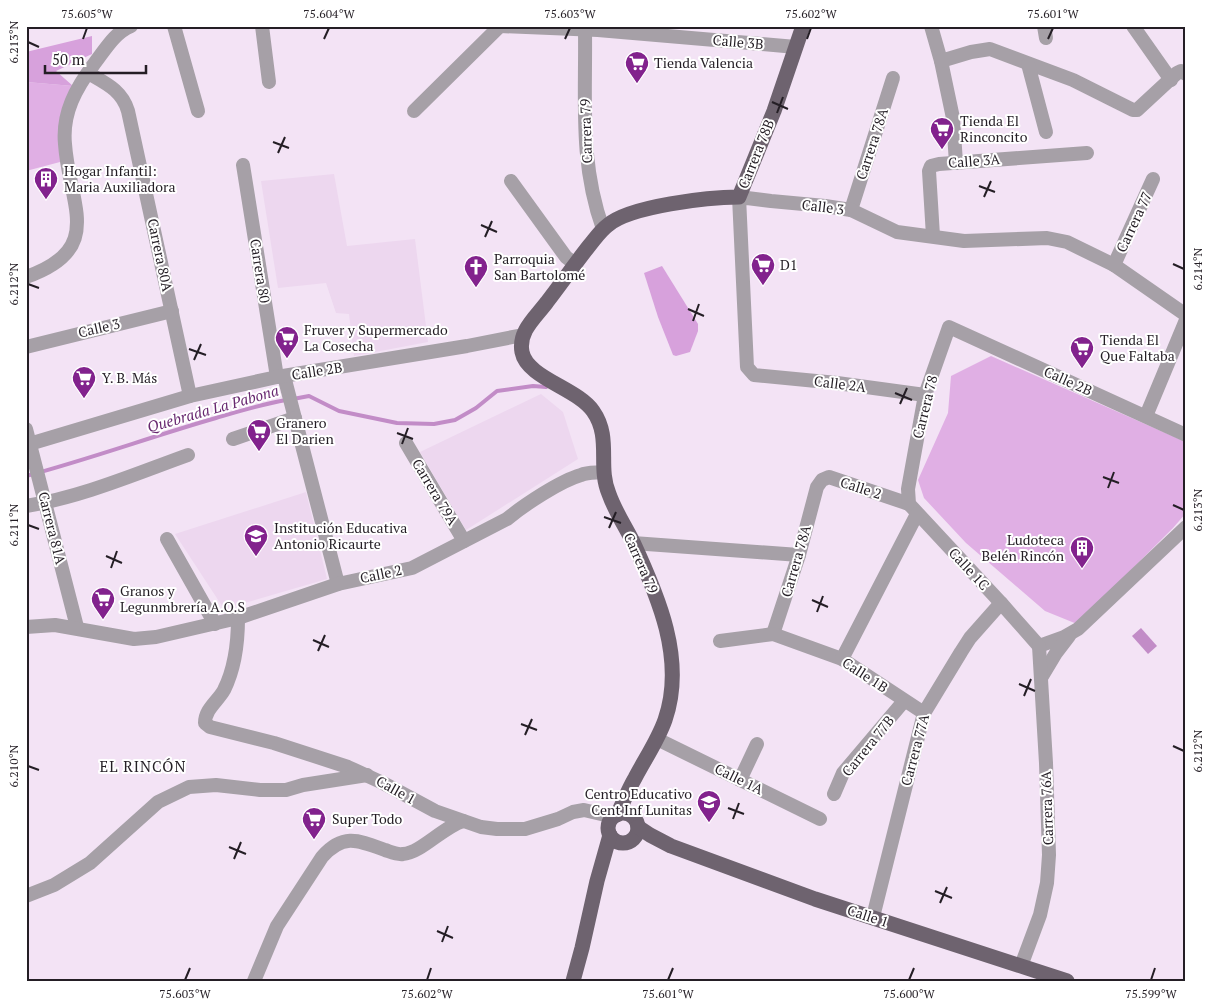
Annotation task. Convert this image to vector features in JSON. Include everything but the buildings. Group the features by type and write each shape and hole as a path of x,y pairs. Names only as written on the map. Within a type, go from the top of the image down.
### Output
{"main road":[{"name":"Carrera 78B","path":"739,196 774,110 803,26"},
{"name":"Calle 3","path":"523,334 574,264 603,229 615,219 625,214 646,209 739,196"},
{"name":"Carrera 79","path":"523,334 522,353 530,366 581,398 592,410 602,431 604,472 609,494 633,543 661,609 670,647 672,670 670,704 657,739 627,793 621,828"},
{"name":"Calle 1","path":"621,828 650,835 671,846 873,918 1067,981"},
{"path":"573,981 603,863 621,828"}],"street":[{"path":"26,277 57,264 69,250 76,237 79,222 64,144 68,108 74,94 113,38 122,30 131,26"},
{"path":"174,26 198,111"},
{"path":"262,26 269,82"},
{"path":"414,111 500,26"},
{"name":"Calle 3B","path":"500,26 594,29 796,47"},
{"path":"931,26 942,61 953,118 956,163"},
{"path":"942,61 971,52 990,49 1072,80 1124,105 1130,110 1137,110 1179,75 1133,26"},
{"name":"Carrera 79","path":"594,29 585,142 592,194 603,229"},
{"path":"1028,64 1046,132"},
{"name":"Carrera 80A","path":"88,73 116,90 125,101 190,396"},
{"name":"Carrera 78A","path":"851,210 893,78"},
{"name":"Calle 3A","path":"933,236 929,171 931,166 1087,154"},
{"name":"Carrera 80","path":"243,164 281,377 288,390 338,584"},
{"name":"Carrera 77","path":"1114,265 1153,179"},
{"path":"511,181 566,257 574,264"},
{"name":"Calle 3","path":"739,196 851,210 897,232 964,241 1047,238 1067,242 1114,265 1186,315"},
{"name":"Carrera 78B","path":"739,196 747,367 754,375"},
{"name":"Calle 3","path":"26,347 172,310"},
{"path":"1146,416 1186,320"},
{"name":"Calle 2B","path":"949,327 1186,435"},
{"name":"Carrera 78","path":"913,509 908,489 926,395 949,327"},
{"name":"Calle 2B","path":"28,444 190,396 281,377 467,346 523,334"},
{"name":"Calle 2A","path":"754,375 837,383 926,395"},
{"path":"233,439 294,413"},
{"name":"Carrera 81A","path":"26,429 28,444 41,482 77,627"},
{"name":"Carrera 79A","path":"406,443 464,542"},
{"path":"26,506 46,503 188,455"},
{"name":"Calle 2","path":"77,627 134,639 156,637 238,618 338,584 412,568 507,519 520,508 571,478 582,474 604,472"},
{"name":"Calle 2","path":"817,487 822,480 829,478 913,509"},
{"name":"Carrera 78A","path":"773,634 799,554 817,487"},
{"path":"842,659 913,509"},
{"name":"Calle 1C","path":"913,509 1039,646"},
{"path":"1039,646 1078,629 1186,527"},
{"path":"167,538 215,624"},
{"path":"633,543 799,554"},
{"name":"Carrera 77A","path":"873,918 924,713 970,638 1001,603"},
{"name":"Calle 1","path":"238,618 235,654 229,677 224,689 209,709 205,718 207,725 214,729 312,754 368,775 422,804 481,827 516,830 534,827 573,812 584,810 593,812 621,828"},
{"path":"26,627 55,624 77,627"},
{"path":"1041,679 1056,653 1071,633"},
{"path":"720,641 773,634"},
{"name":"Calle 1B","path":"773,634 842,659 924,713"},
{"name":"Carrera 76A","path":"1021,966 1040,915 1047,882 1046,763 1039,646"},
{"name":"Carrera 77B","path":"834,794 843,773 904,701"},
{"name":"Calle 1A","path":"657,739 820,820"},
{"path":"740,780 756,744"},
{"path":"26,896 54,885 90,863 158,802 189,787 216,785 260,790 286,790 303,785 368,775"},
{"path":"254,981 277,926 322,857 330,848 346,840 356,840 396,854 408,854 449,827 463,821"}],"shaded area":[{"path":"92,36 92,54 56,71 73,86 26,82 26,52"},
{"path":"26,82 73,86 60,162 26,171"},
{"path":"334,174 347,246 415,239 428,342 354,356 349,314 336,313 326,283 278,288 261,181"},
{"path":"662,266 698,324 698,331 690,352 676,356 673,355 658,317 644,273"},
{"path":"991,356 1186,442 1186,513 1077,624 1045,611 966,543 924,498 918,480 948,413 951,376"},
{"path":"541,394 563,412 578,459 466,530 420,452"},
{"name":"Institución Educativa Antonio Ricaurte","path":"306,492 327,579 224,609 175,534"},
{"path":"1141,628 1157,646 1148,654 1132,636"}],"waterway":[{"name":"Quebrada La Pabona","path":"293,399 309,396 339,411 397,423 434,424 455,420 476,408 497,391 533,386 546,387"},
{"name":"Quebrada La Pabona","path":"26,476 225,415 286,400"}],"place":[{"name":"Tienda Valencia","path":"637,84"},
{"name":"Tienda El Rinconcito","path":"942,150"},
{"name":"Hogar Infantil: Maria Auxiliadora","path":"46,200"},
{"name":"D1","path":"763,286"},
{"name":"Parroquia San Bartolomé","path":"476,288"},
{"name":"Fruver y Supermercado La Cosecha","path":"287,359"},
{"name":"Tienda El Que Faltaba","path":"1082,369"},
{"name":"Y. B. Más","path":"84,399"},
{"name":"Granero El Darien","path":"259,452"},
{"name":"Institución Educativa Antonio Ricaurte","path":"256,557"},
{"name":"Ludoteca Belén Rincón","path":"1082,569"},
{"name":"Granos y Legunmbrería A.O.S","path":"103,620"},
{"name":"Centro Educativo Cent Inf Lunitas","path":"709,823"},
{"name":"Super Todo","path":"314,840"}],"district":[{"name":"EL RINCÓN","path":"143,767"}]}
